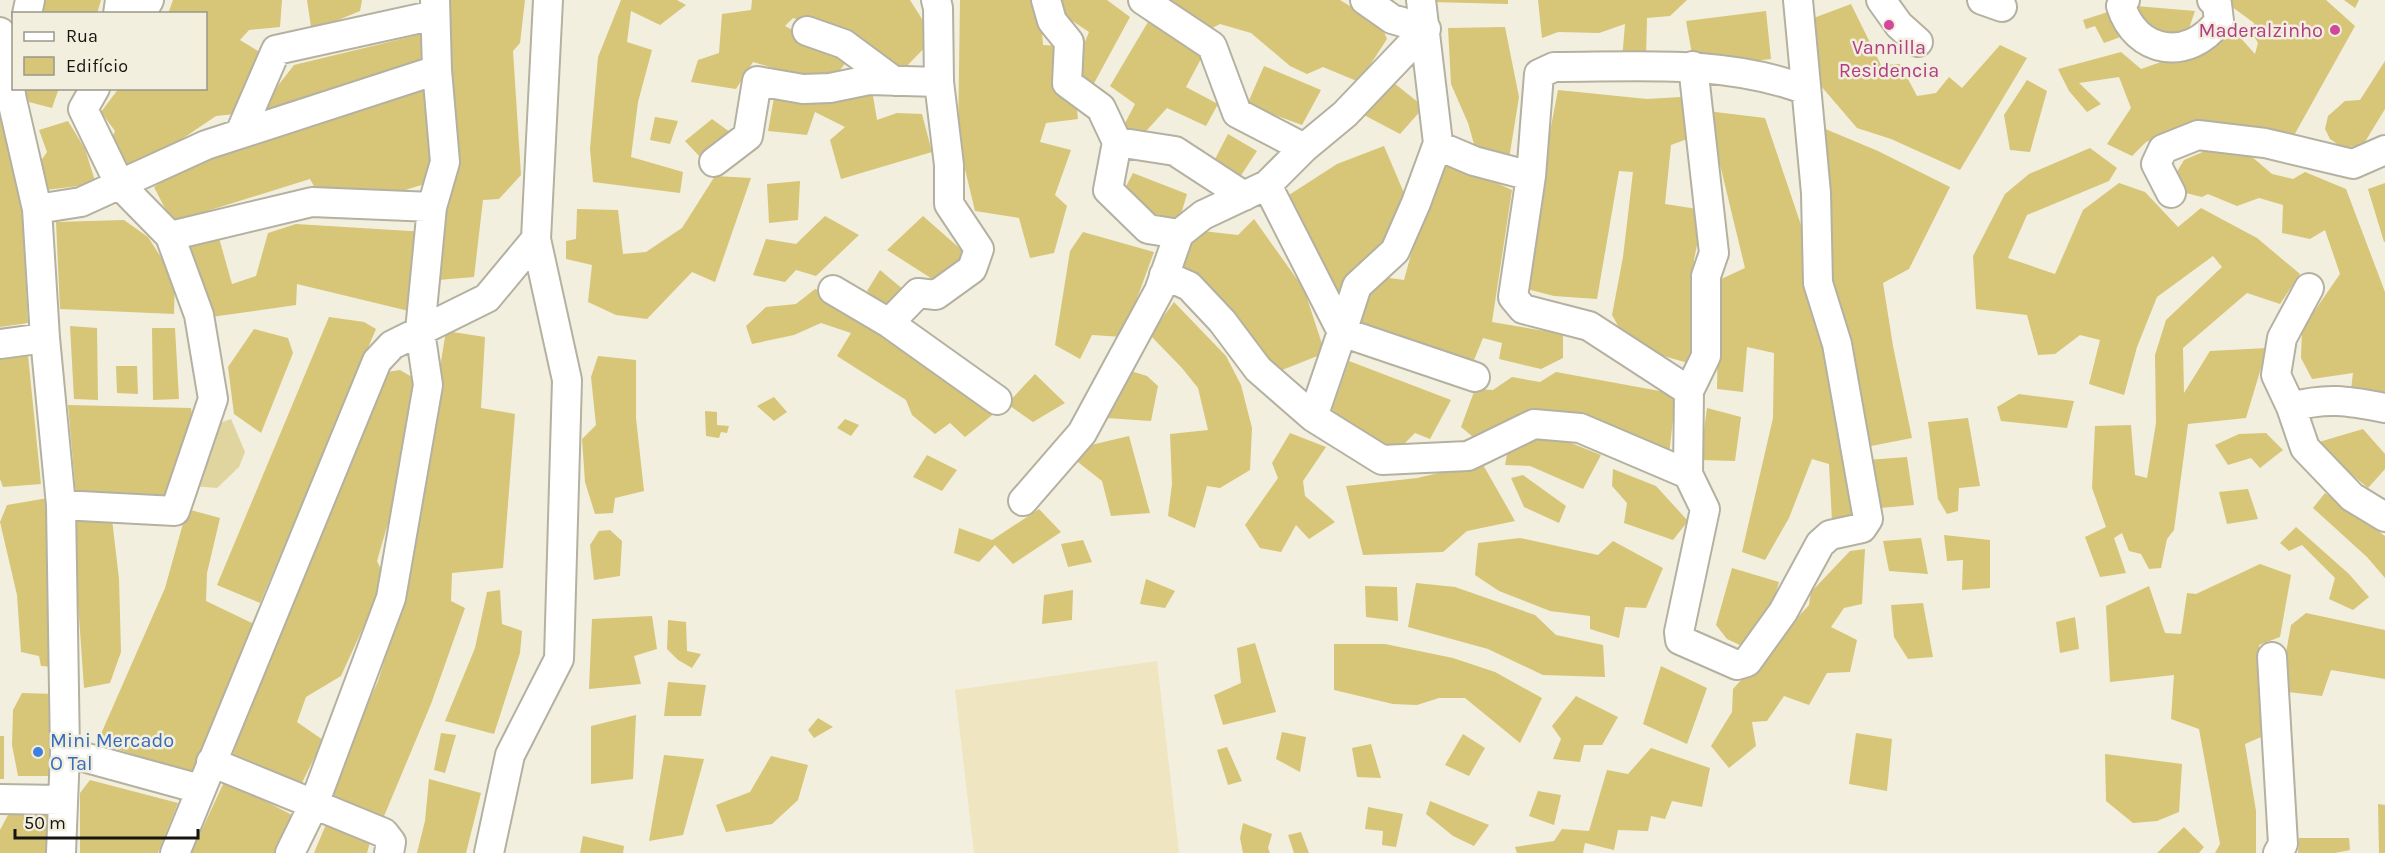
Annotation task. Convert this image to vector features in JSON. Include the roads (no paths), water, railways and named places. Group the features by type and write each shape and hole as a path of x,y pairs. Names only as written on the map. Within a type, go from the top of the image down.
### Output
{"street":[{"path":"489,853 510,755 559,659 567,380 536,239 548,0"},
{"path":"889,322 918,293 936,295 972,269 979,249 949,204 949,165 939,82 936,0"},
{"path":"1046,0 1052,21 1069,42 1067,82 1101,108 1117,142 1108,190 1148,229 1179,234"},
{"path":"1143,0 1212,46 1237,113 1304,148"},
{"path":"1365,0 1392,19 1426,29"},
{"path":"1312,417 1357,286 1395,251 1438,143 1421,0"},
{"path":"1693,66 1713,253 1706,276 1706,356 1689,391 1688,474 1705,509 1679,632 1680,640 1737,665 1747,662 1783,612 1820,544 1830,535 1862,528 1868,519 1837,344 1818,283 1816,193 1798,0"},
{"path":"1881,0 1899,25 1918,42"},
{"path":"2125,0 2121,6 2126,22 2148,43 2168,49 2193,42 2210,32 2219,21 2217,4 2212,0"},
{"path":"240,133 276,50 435,7 444,162 432,207 420,331 428,385 391,598 314,804 290,853"},
{"path":"1023,501 1082,433 1153,302 1179,234 1203,214 1256,190 1345,114 1426,29"},
{"path":"0,32 9,87 37,209 45,338 62,505 65,752 61,853"},
{"path":"807,32 844,44 894,81"},
{"path":"1689,391 1589,326 1524,309 1513,297 1531,176 1539,74 1554,67 1693,66 1753,74 1781,80 1806,90"},
{"path":"37,209 81,202 206,145 437,70"},
{"path":"714,162 747,136 757,81 803,89 830,88 869,80 939,82"},
{"path":"62,505 175,511 213,399 199,315 170,236 120,185 83,109 94,90"},
{"path":"2171,192 2156,164 2163,149 2198,135 2265,143 2353,164 2385,150"},
{"path":"1117,142 1175,151 1256,190 1342,332 1475,376"},
{"path":"1438,143 1441,147 1474,161 1531,176"},
{"path":"170,236 312,202 432,207"},
{"path":"175,853 376,361 393,345 487,298 536,239"},
{"path":"1164,275 1189,286 1222,321 1258,369 1312,417 1382,460 1468,456 1534,424 1580,428 1688,474"},
{"path":"2309,288 2282,338 2276,375 2291,407 2305,448 2352,497 2385,518"},
{"path":"833,290 889,322 997,400"},
{"path":"0,344 45,338"},
{"path":"2291,407 2312,402 2342,400 2385,408"},
{"path":"2272,657 2283,844 2278,853"},
{"path":"65,752 200,789"},
{"path":"211,762 384,833 392,842 390,853"},
{"path":"0,799 62,800"}],"place":[{"name":"Vannilla Residencia","path":"1889,25"},
{"name":"Maderalzinho","path":"2335,30"},
{"name":"Mini Mercado O Tal","path":"38,752"}]}
